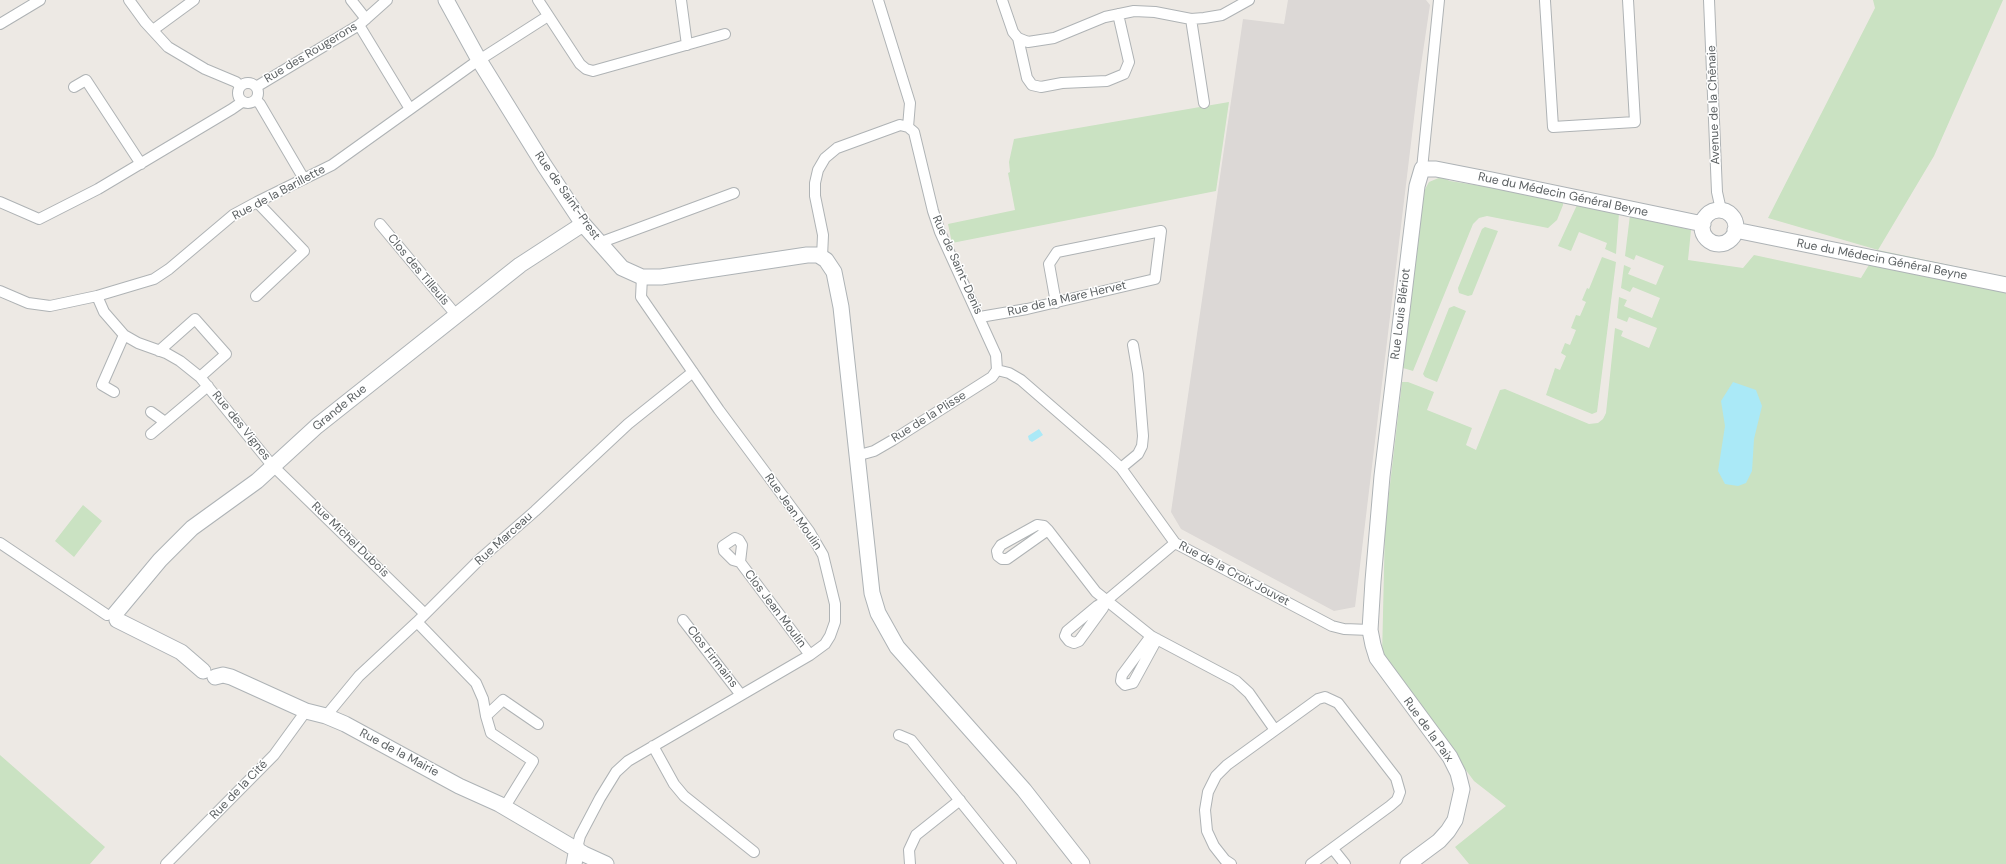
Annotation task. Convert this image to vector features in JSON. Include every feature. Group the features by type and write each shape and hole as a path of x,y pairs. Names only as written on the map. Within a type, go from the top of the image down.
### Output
{"street":[{"path":"0,24 40,0"},
{"path":"129,0 168,47 205,69 236,82 240,86"},
{"path":"153,30 194,0"},
{"name":"Rue des Rougerons","path":"351,0 362,22"},
{"name":"Rue des Rougerons","path":"256,87 362,22 387,0"},
{"name":"Rue de Saint-Prest","path":"446,0 479,60 583,224 622,268 642,277 661,277 782,258 807,255 822,257"},
{"path":"538,0 580,64 586,69 593,70 725,34"},
{"path":"681,0 687,45"},
{"path":"878,0 910,103 908,127 900,125 837,148 825,158 818,170 814,183 823,236 822,257 826,260 834,272 838,285 872,593 885,628 897,647 1024,790 1082,864"},
{"path":"1002,0 1011,28 1018,38 1027,78 1032,85 1041,87 1062,83 1107,81 1124,74 1129,62 1118,14"},
{"path":"1018,38 1028,42 1054,38 1105,17 1142,10 1191,19 1222,15 1249,0"},
{"name":"Rue Louis Blériot","path":"1370,630 1382,476 1417,186 1422,169 1439,0"},
{"path":"1539,0 1545,0 1552,127 1635,122 1628,0"},
{"name":"Avenue de la Chênaie","path":"1709,0 1717,192 1721,210"},
{"name":"Rue de la Barillette","path":"0,291 28,303 50,306 98,296 154,279 169,269 233,215 332,165 479,60 547,14"},
{"path":"1191,19 1204,103"},
{"path":"362,22 410,109"},
{"path":"74,87 86,80 141,164"},
{"path":"0,202 39,218 98,189 232,110 242,102 250,103 256,100 258,94 256,87 247,83 240,86"},
{"path":"240,86 238,95 242,102"},
{"path":"256,100 260,104 304,179"},
{"name":"Rue de Saint-Denis","path":"908,127 914,132 933,211 940,232 996,355 997,370"},
{"name":"Rue du Médecin Général Beyne","path":"1422,169 1436,169 1703,224"},
{"path":"599,243 734,194"},
{"path":"256,296 304,251 257,202"},
{"path":"1716,210 1721,210 1731,215 1734,220 1735,230 1734,235 1728,241 1716,243 1706,237 1703,224 1708,215 1716,210"},
{"name":"Clos des Tilleuls","path":"380,224 457,316"},
{"name":"Grande Rue","path":"113,616 160,560 192,528 257,481 318,426 520,265 583,224"},
{"name":"Rue du Médecin Général Beyne","path":"1735,230 2006,285"},
{"name":"Rue de la Mare Hervet","path":"980,317 1056,303 1154,279 1161,231 1057,252 1049,264 1056,303"},
{"name":"Rue Jean Moulin","path":"577,848 580,836 600,798 616,772 628,761 810,655 825,644 835,622 835,604 823,555 809,531 640,298 642,277"},
{"name":"Rue des Vignes","path":"98,296 104,312 124,334 138,343 159,350 180,361 200,377 274,466"},
{"path":"159,350 195,319 226,354 200,377"},
{"path":"114,392 102,385 124,334"},
{"path":"1121,468 1138,454 1143,441 1138,374 1133,345"},
{"name":"Rue de la Croix Jouvet","path":"997,370 1009,373 1020,380 1121,468 1175,543 1332,626 1344,629 1370,630"},
{"name":"Rue de la Plisse","path":"856,456 874,451 893,440 981,384 992,376 997,370"},
{"name":"Rue Marceau","path":"326,716 358,676 417,622 480,559 535,511 628,424 693,372"},
{"name":"Rue des Vignes","path":"151,434 208,386"},
{"path":"151,412 165,422"},
{"name":"Rue Michel Dubois","path":"274,466 425,614"},
{"path":"1048,530 1007,559 1002,559 998,556 997,551 1001,545 1037,525 1044,526 1048,530 1096,592 1106,601 1154,637 1236,681 1249,693 1275,730"},
{"path":"0,543 113,616"},
{"path":"1106,601 1175,543"},
{"name":"Clos Jean Moulin","path":"740,562 810,655"},
{"name":"Rue de la Mairie","path":"113,616 181,652 209,674 231,677 306,711 326,716 345,724 606,864"},
{"name":"Clos Firmains","path":"682,620 741,695"},
{"path":"417,622 476,683 483,699 491,733 533,761 504,808"},
{"name":"Rue de la Paix","path":"1370,630 1372,645 1377,658 1450,757 1458,773 1462,789 1455,820 1448,831 1439,841 1408,864"},
{"path":"1231,864 1225,860 1214,846 1207,831 1205,810 1208,792 1216,776 1227,765 1275,730 1318,699 1325,697 1331,698 1338,703 1396,778 1400,792 1397,800 1311,864"},
{"path":"486,716 503,700 538,724"},
{"name":"Rue de la Cité","path":"166,864 274,754 306,711"},
{"path":"899,735 911,740 1011,864"},
{"path":"652,746 674,784 684,796 754,852"},
{"path":"910,864 909,850 916,835 960,800"},
{"path":"574,864 577,848"},
{"path":"1333,848 1345,864"}],"shaded area":[{"path":"1288,0 1426,0 1430,5 1418,85 1355,607 1334,611 1181,529 1171,512 1243,19 1284,24"}],"green space":[{"path":"1873,0 2003,0 1934,156 1878,250 1768,218 1875,8"},
{"path":"1229,102 1216,191 952,243 948,224 1015,210 1008,173 1010,172 1009,162 1014,139"},
{"path":"1441,177 1450,181 1563,199 1563,205 1557,220 1548,228 1487,216 1479,218 1473,224 1413,371 1403,368 1424,191 1429,182"},
{"path":"1577,205 1619,213 1616,254 1605,249 1607,243 1579,232 1571,251 1558,246"},
{"path":"1630,215 1691,230 1688,260 1743,268 1754,255 1861,278 1878,250 2006,277 2006,864 1469,864 1455,847 1506,806 1474,781 1382,657 1385,527 1402,382 1408,382 1434,392 1427,410 1472,428 1466,445 1476,450 1500,390 1505,389 1589,424 1598,423 1603,419 1606,413 1615,328 1623,331 1621,336 1649,348 1657,328 1629,317 1627,322 1617,318 1619,297 1627,300 1624,306 1652,318 1660,298 1633,287 1630,292 1621,288 1624,265 1631,268 1628,274 1656,285 1664,266 1636,255 1634,260 1625,256"},
{"path":"1485,227 1498,231 1472,295 1468,296 1459,293 1458,288 1482,229"},
{"path":"1602,257 1616,262 1597,412 1592,414 1546,395 1555,368 1560,370 1566,356 1561,353 1565,343 1570,345 1576,330 1571,328 1576,315 1580,316 1586,302 1582,300 1587,288 1589,289"},
{"path":"1454,306 1466,311 1437,382 1425,377 1423,374 1449,308"},
{"path":"83,505 102,521 74,557 55,541"},
{"path":"0,755 105,847 90,864 0,864"}],"water":[{"path":"1733,382 1756,390 1762,406 1754,439 1752,471 1746,483 1738,486 1725,484 1718,471 1725,426 1721,401"},
{"path":"1039,429 1043,435 1032,442 1029,440 1028,436"}]}
